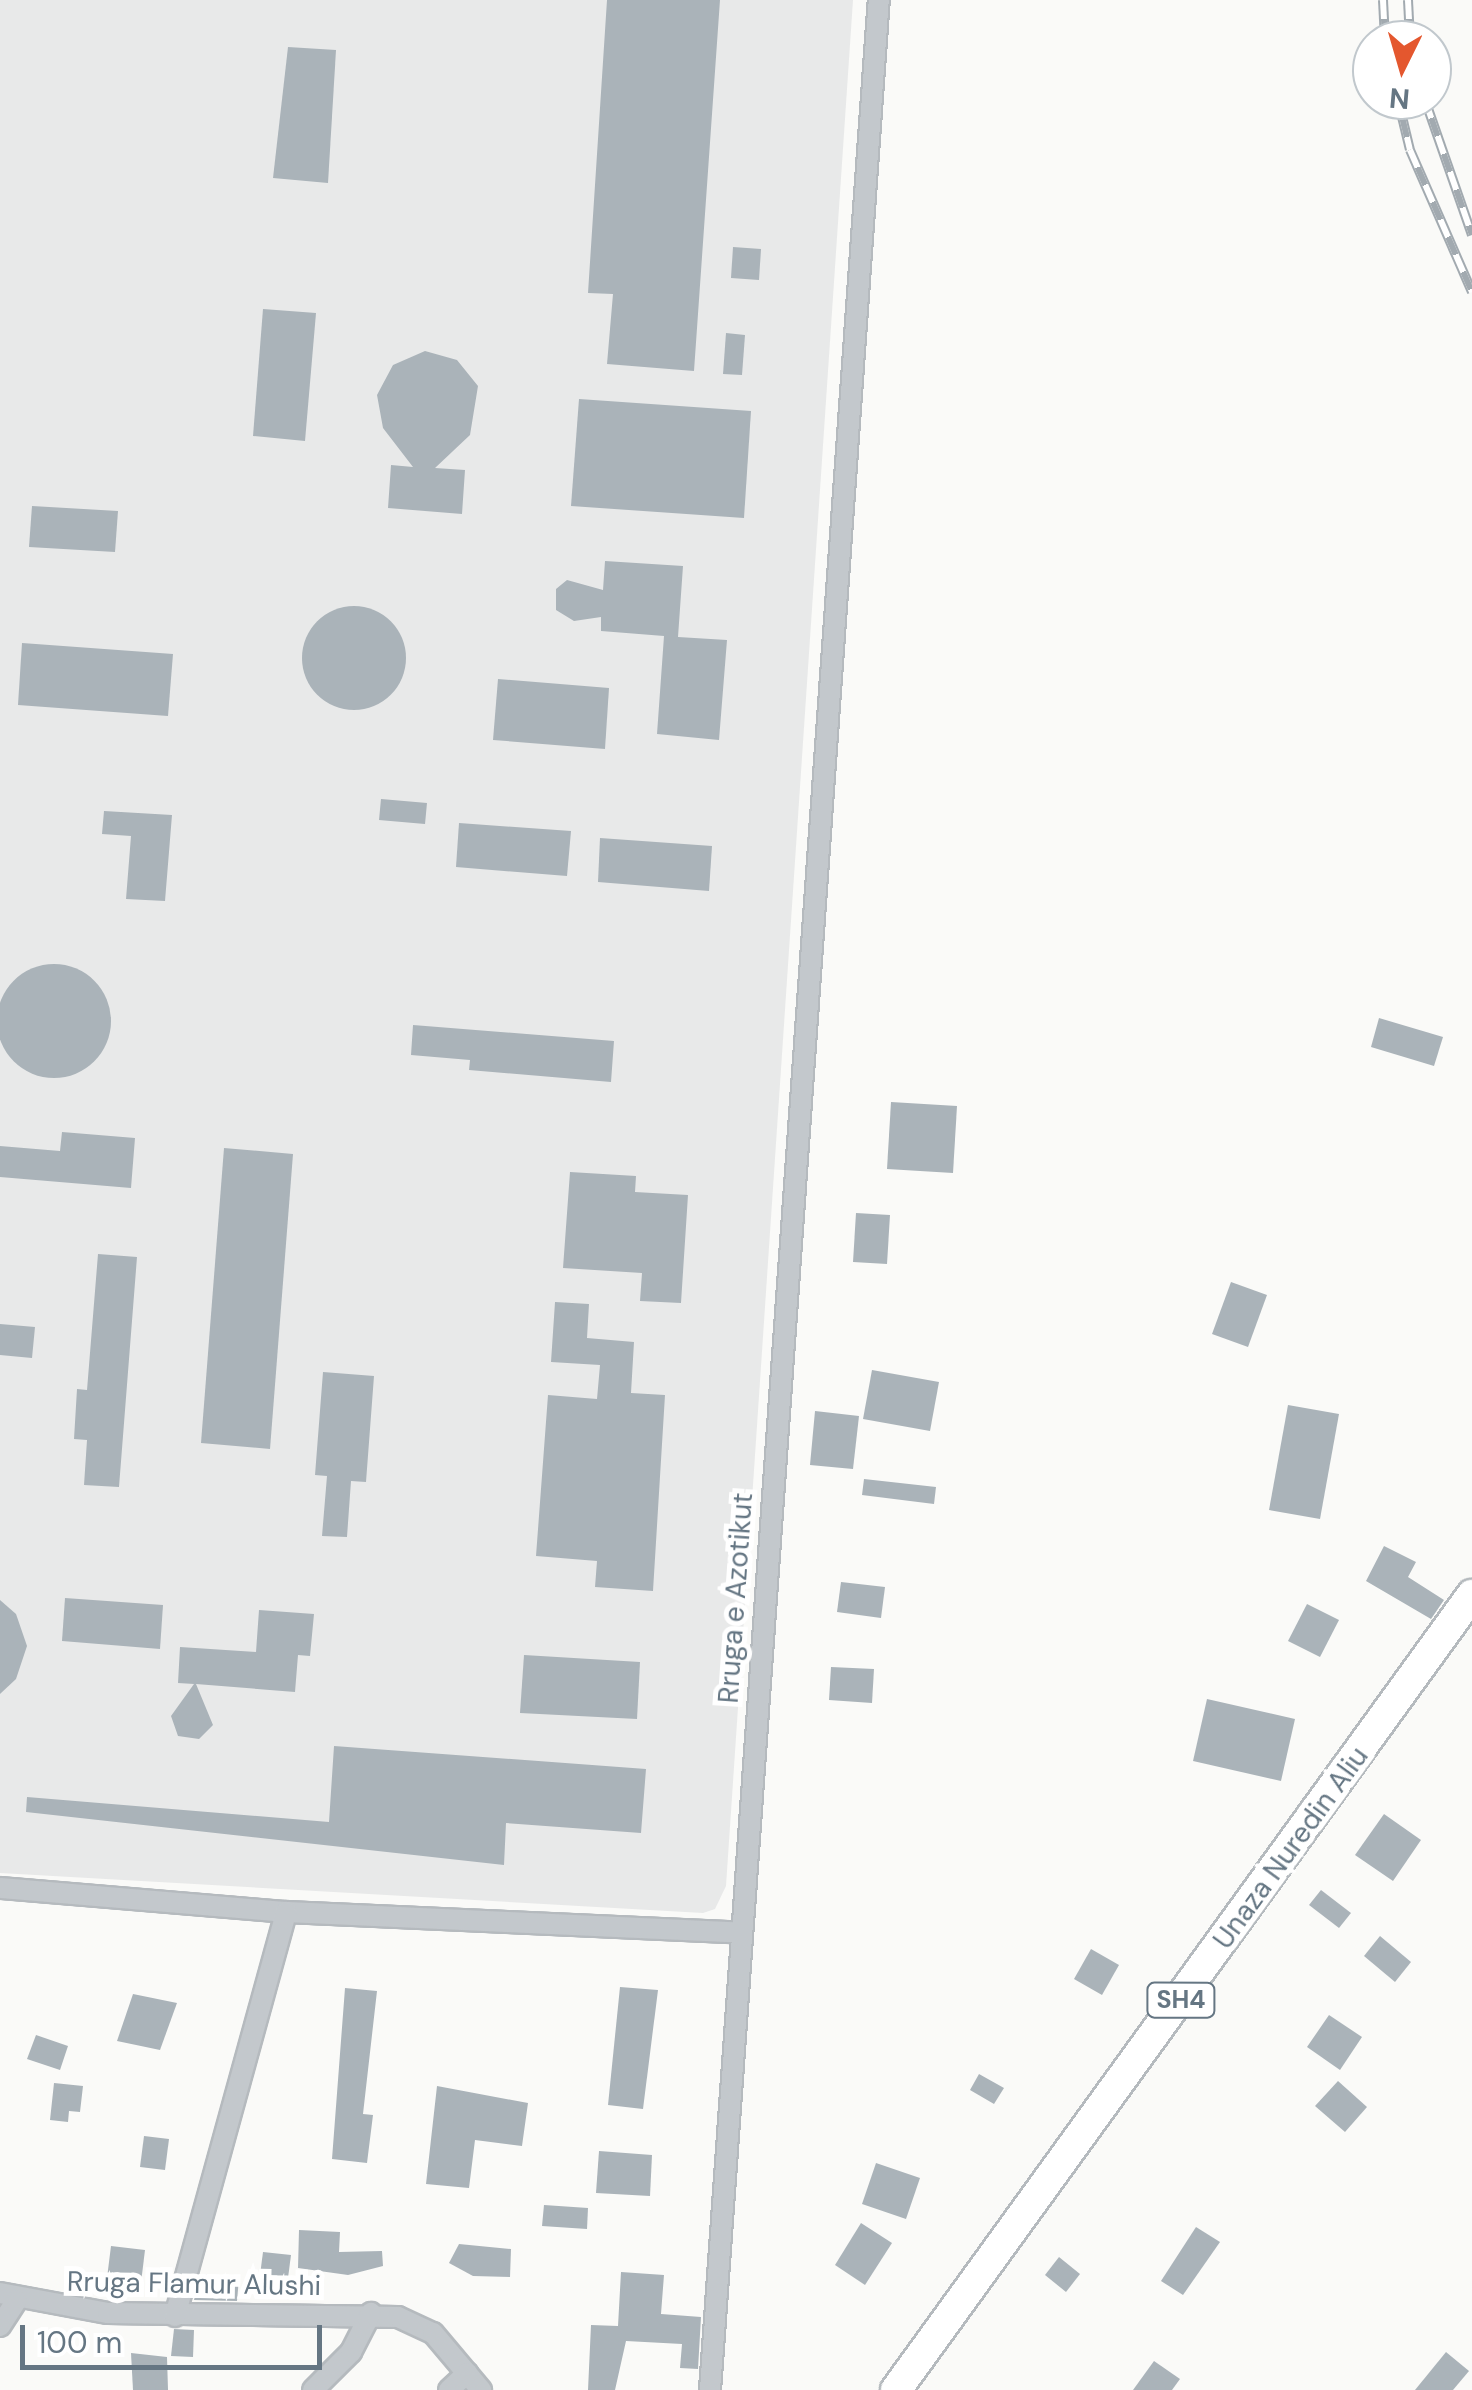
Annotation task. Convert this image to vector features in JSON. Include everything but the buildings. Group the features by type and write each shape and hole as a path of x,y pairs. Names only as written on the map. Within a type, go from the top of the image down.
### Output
{"main road":[{"name":"Unaza Nuredin Aliu","path":"896,2390 1472,1595"}],"street":[{"name":"Rruga e Azotikut","path":"710,2390 879,0"},
{"path":"0,1888 286,1912 740,1933"},
{"path":"175,2316 286,1912"},
{"name":"Rruga Flamur Alushi","path":"0,2326 8,2297 175,2316 371,2313 424,2328 481,2390"},
{"path":"313,2390 351,2352 371,2313"},
{"path":"448,2390 468,2373"}],"shaded area":[{"path":"0,0 853,0 726,1886 715,1909 703,1913 0,1873"}],"railway":[{"path":"1383,0 1384,20"},
{"path":"1408,0 1409,20"},
{"path":"1403,120 1410,150 1472,292"},
{"path":"1432,120 1472,235"}]}
